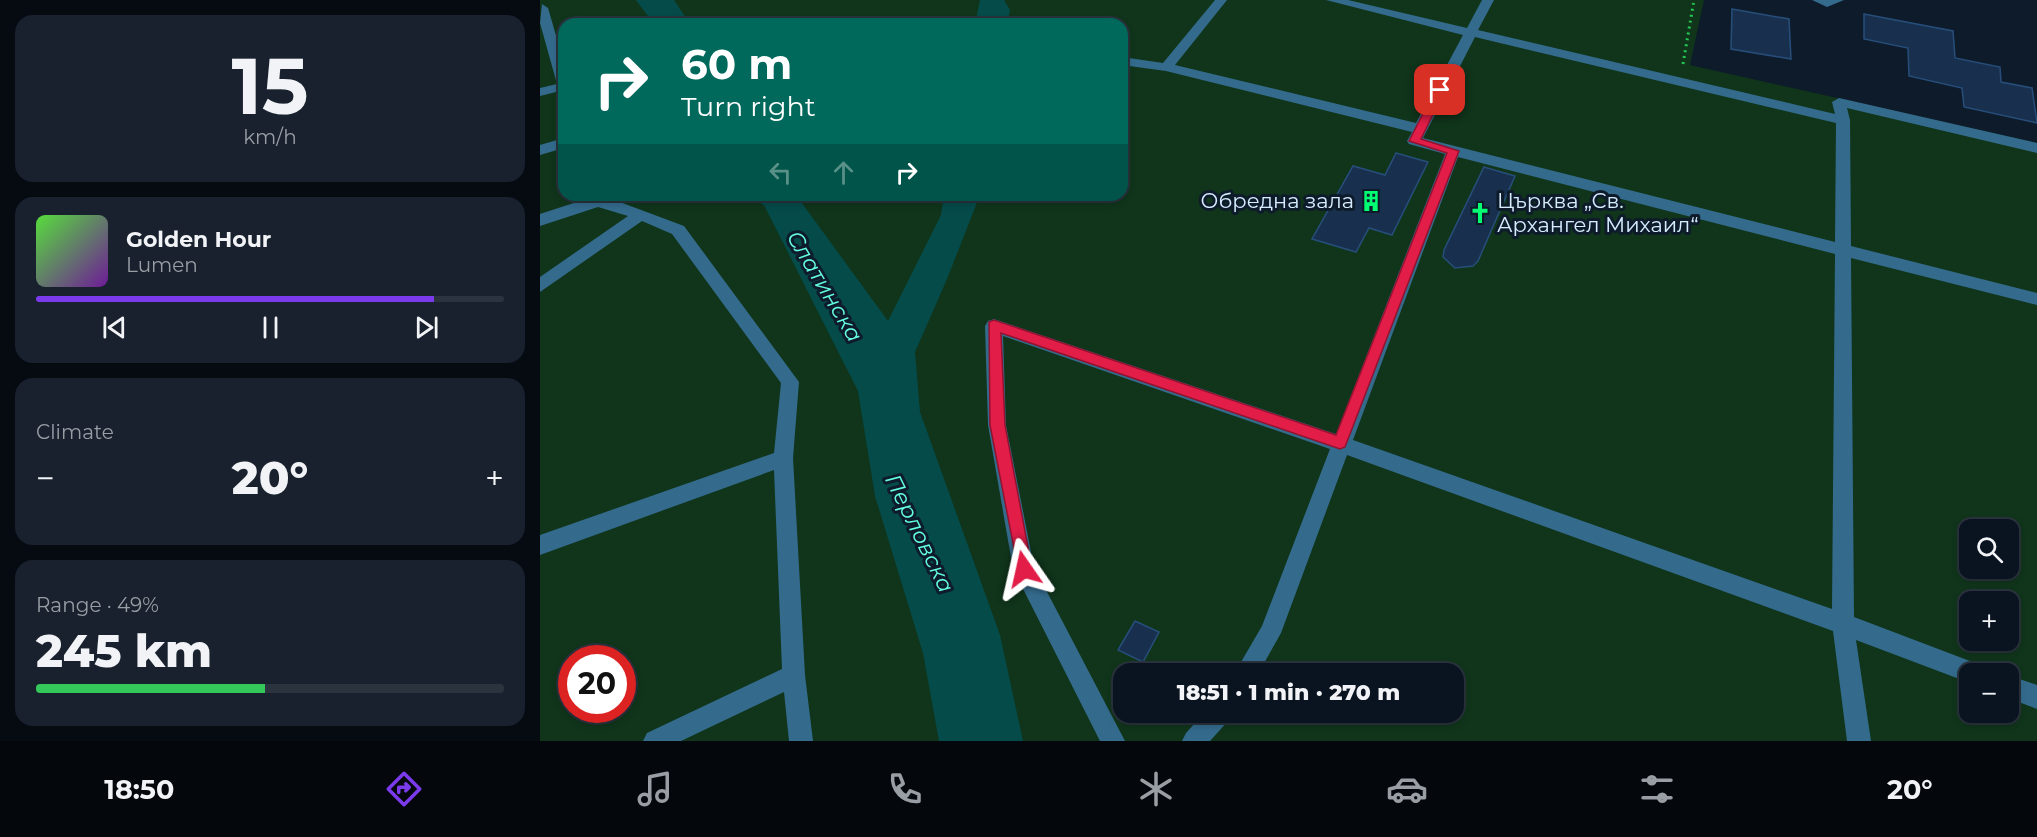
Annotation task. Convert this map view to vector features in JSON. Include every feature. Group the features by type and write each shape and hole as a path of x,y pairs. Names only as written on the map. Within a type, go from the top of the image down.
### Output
{"lane":[{"path":"1166,67 1221,0"},
{"path":"1332,0 1843,120"},
{"path":"1488,0 1414,141 1844,252 2037,299"},
{"path":"1818,0 1827,3 1838,0"},
{"path":"541,7 558,65"},
{"path":"1128,62 1166,67 1420,129"},
{"path":"540,92 558,88"},
{"path":"1859,741 1843,623 1843,120 1839,102 2037,148"},
{"path":"540,150 558,145"},
{"path":"1252,663 1270,633 1340,442 1453,151"},
{"path":"540,220 587,201"},
{"path":"603,201 678,230 790,382 783,458 794,675 801,741"},
{"path":"540,286 641,214"},
{"path":"1113,741 1024,569 998,425 994,326 1340,442 1843,623 1959,668"},
{"path":"540,545 783,458"},
{"path":"655,741 794,675"},
{"path":"2019,690 2037,697"},
{"path":"1194,741 1211,723"}],"path":[{"path":"1682,67 1694,0"}],"shaded area":[{"path":"540,0 1704,0 1690,65 2037,143 2037,741 540,741"}],"water":[{"path":"636,0 674,0 686,18 650,18"},
{"path":"980,0 1004,0 1010,10 1008,18 976,18"},
{"path":"757,201 800,201 888,321 941,215 943,201 978,201 915,352 920,412 1000,635 1023,741 939,741 923,653 875,496 858,391 764,205"}],"building":[{"path":"1732,9 1789,19 1791,59 1731,49"},
{"path":"1864,14 1953,31 1955,58 2000,67 2001,82 2032,88 2037,123 1964,107 1962,88 1909,76 1908,48 1864,39"},
{"name":"Обредна зала","path":"1396,153 1428,162 1392,235 1369,228 1356,252 1312,239 1353,166 1385,175"},
{"name":"Църква „Св. Архангел Михаил“","path":"1484,167 1515,176 1478,261 1473,266 1455,268 1443,257 1444,250"},
{"path":"1135,621 1159,632 1143,662 1118,650"}],"place":[{"name":"Обредна зала","path":"1371,201"},
{"name":"Църква „Св. Архангел Михаил“","path":"1480,213"}],"route":[{"path":"1024,569 998,425 994,326 1340,442 1453,151 1414,141 1440,90"}],"water label":[{"name":"Слатинска","path":"825,286"},
{"name":"Перловска","path":"920,533"}]}
